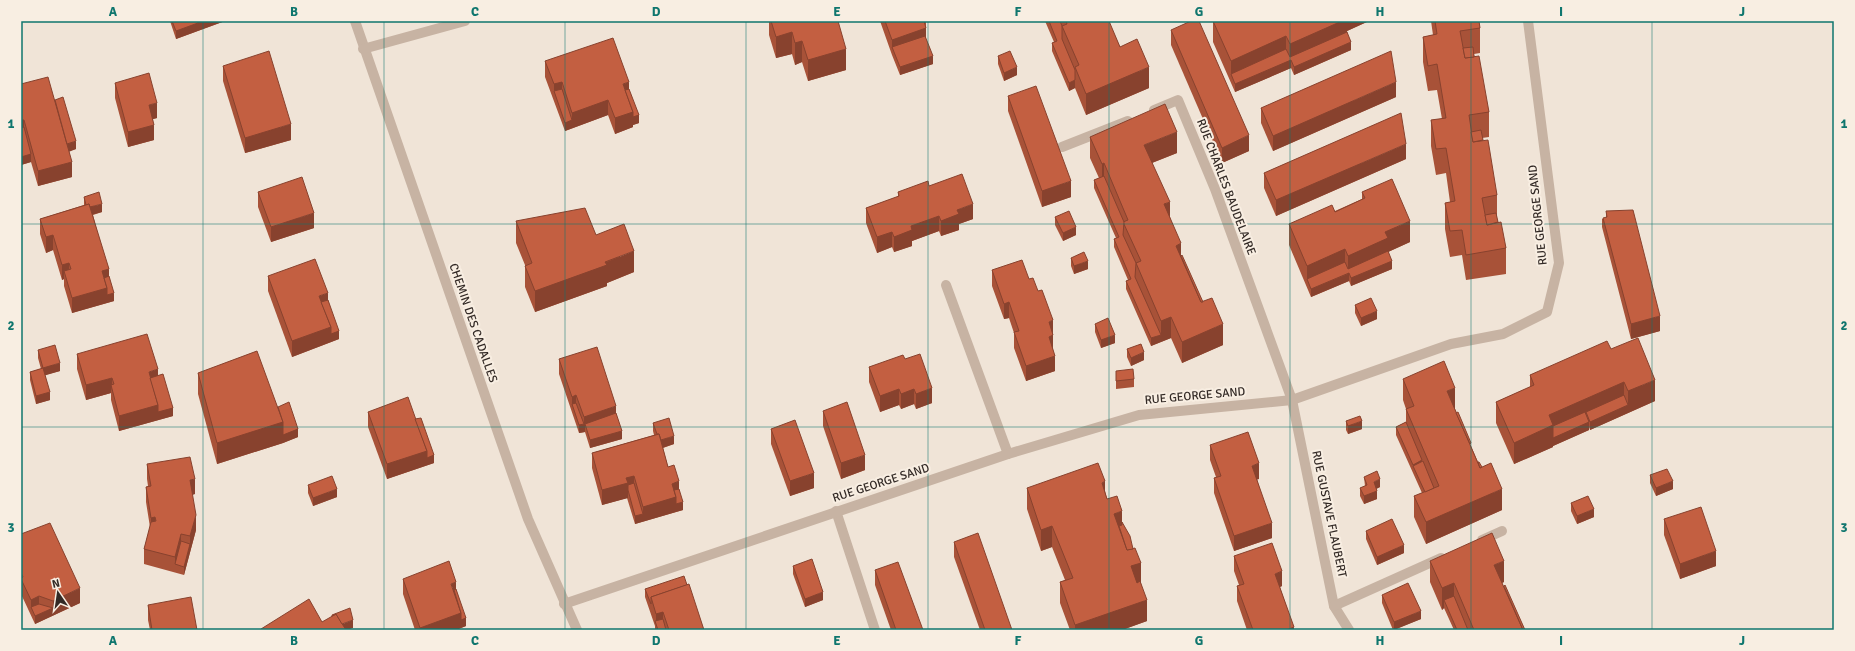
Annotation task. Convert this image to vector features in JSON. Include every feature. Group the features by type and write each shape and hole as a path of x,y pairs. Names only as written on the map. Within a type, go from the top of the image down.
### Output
{"street":[{"name":"CHEMIN DES CADALLES","path":"355,21 363,49 528,519 564,604 577,630"},
{"path":"363,49 465,21"},
{"name":"RUE GEORGE SAND","path":"564,604 1008,454 1139,415 1292,400 1451,344 1503,334 1547,312 1559,263 1528,21"},
{"name":"RUE CHARLES BAUDELAIRE","path":"1062,147 1178,100 1215,189 1292,400"},
{"path":"946,285 1008,454"},
{"name":"RUE GUSTAVE FLAUBERT","path":"1292,400 1334,606 1349,630"},
{"path":"836,511 875,630"},
{"path":"1472,544 1502,531"},
{"path":"1334,606 1451,554"}],"building":[{"path":"172,21 197,21 198,23 176,31"},
{"path":"771,21 838,21 846,49 808,60 802,41 795,43 792,32 776,37"},
{"path":"885,21 924,21 926,28 892,40"},
{"path":"1049,21 1060,21 1062,26 1062,39 1075,70 1075,80 1069,83 1052,43 1057,41"},
{"path":"1066,21 1109,21 1120,47 1137,39 1149,67 1086,94 1075,67 1079,65 1062,26 1067,24"},
{"path":"1191,21 1199,21 1249,135 1222,148 1171,30"},
{"path":"1213,21 1342,21 1290,44 1286,36 1231,61"},
{"path":"1435,21 1479,21 1480,28 1460,31 1465,58 1479,56 1489,112 1469,115 1473,142 1488,140 1497,195 1482,198 1487,225 1501,222 1506,248 1466,255 1462,230 1450,231 1445,203 1455,201 1446,148 1436,149 1431,120 1446,118 1437,64 1428,66 1423,37 1437,34"},
{"path":"1347,32 1351,42 1294,67 1291,60 1235,84 1231,74 1286,49 1290,57"},
{"path":"925,36 933,56 900,67 892,47"},
{"path":"613,38 629,82 623,84 633,112 615,118 608,100 572,113 562,82 554,84 545,61"},
{"path":"1473,47 1474,57 1465,58 1463,48"},
{"path":"269,51 291,124 245,138 223,66"},
{"path":"1010,51 1017,67 1004,73 998,56"},
{"path":"1391,51 1396,82 1273,136 1261,108"},
{"path":"149,73 157,103 149,105 154,125 128,132 115,83"},
{"path":"48,77 72,162 38,171 24,120 21,120 21,84"},
{"path":"1036,86 1071,181 1042,191 1008,96"},
{"path":"562,89 572,120 565,123 554,91"},
{"path":"629,89 639,115 633,117 633,112 625,90"},
{"path":"63,97 76,141 67,144 55,100"},
{"path":"1165,104 1177,132 1144,145 1170,202 1164,204 1181,243 1176,246 1201,302 1212,298 1223,324 1182,342 1171,317 1161,321 1136,263 1141,261 1123,222 1128,220 1104,163 1102,164 1090,137"},
{"path":"1401,113 1406,144 1276,200 1264,173"},
{"path":"24,127 31,154 21,157 21,128"},
{"path":"1481,130 1483,140 1473,142 1471,132"},
{"path":"962,174 973,204 957,210 959,214 941,221 939,216 911,226 912,230 894,237 892,232 877,237 866,208 899,196 898,192 928,181 929,186"},
{"path":"1104,176 1124,222 1123,235 1136,263 1135,277 1161,335 1151,338 1126,281 1131,279 1114,239 1119,237 1094,180"},
{"path":"302,177 314,213 271,227 258,192"},
{"path":"1392,179 1410,221 1385,232 1388,238 1348,256 1345,249 1307,266 1289,224 1332,205 1335,212 1365,198 1362,192"},
{"path":"99,192 102,204 90,207 89,204 86,205 84,197"},
{"path":"89,204 109,269 102,271 107,288 72,298 64,271 71,269 69,263 62,265 53,235 46,237 40,219"},
{"path":"585,208 596,235 624,224 634,251 605,262 607,265 535,291 525,266 532,263 516,221"},
{"path":"1633,210 1660,316 1631,324 1603,218 1607,217 1606,211"},
{"path":"1069,211 1076,227 1063,233 1055,217"},
{"path":"1496,213 1498,222 1487,225 1485,215"},
{"path":"1388,251 1392,261 1351,278 1349,273 1311,289 1307,279 1345,262 1348,269"},
{"path":"1084,252 1088,261 1074,266 1071,258"},
{"path":"1182,255 1203,302 1201,302 1181,256"},
{"path":"315,259 328,293 319,296 331,327 292,341 268,276"},
{"path":"1022,260 1029,279 1033,278 1038,291 1042,290 1053,320 1049,322 1053,335 1049,337 1055,356 1026,366 1014,332 1019,331 1009,302 1004,304 992,270"},
{"path":"109,276 114,293 107,295 107,288 104,278"},
{"path":"1371,298 1377,311 1361,318 1355,305"},
{"path":"328,300 339,331 331,334 331,327 321,302"},
{"path":"1108,318 1115,335 1101,340 1095,324"},
{"path":"147,334 158,369 149,372 158,405 119,416 111,385 114,384 112,378 86,385 77,354"},
{"path":"1638,338 1655,380 1628,391 1624,382 1549,415 1553,425 1514,443 1496,402 1534,385 1530,375 1607,341 1611,349"},
{"path":"1141,344 1144,352 1131,358 1127,349"},
{"path":"55,345 60,363 43,368 38,350"},
{"path":"597,347 616,406 584,417 576,395 572,397 559,359"},
{"path":"257,351 283,422 217,443 198,373"},
{"path":"920,354 932,388 916,394 914,389 901,394 899,389 880,396 869,367 903,355 905,359"},
{"path":"1444,361 1455,388 1447,391 1480,468 1491,463 1502,489 1426,522 1414,496 1439,486 1406,409 1414,406 1403,379"},
{"path":"43,368 50,392 36,396 30,372"},
{"path":"1133,369 1134,379 1116,381 1116,371"},
{"path":"163,374 173,408 158,412 158,405 150,378"},
{"path":"1624,395 1628,405 1590,422 1586,412"},
{"path":"408,397 427,451 387,464 368,412"},
{"path":"289,402 298,429 283,435 283,422 278,407"},
{"path":"847,402 865,455 841,463 823,411"},
{"path":"576,403 584,424 579,425 572,404"},
{"path":"1458,412 1471,443 1470,444 1456,413"},
{"path":"1585,412 1589,422 1553,438 1553,426"},
{"path":"616,413 622,431 590,440 585,424"},
{"path":"1360,416 1362,421 1348,426 1346,421"},
{"path":"421,418 434,455 427,458 427,451 415,419"},
{"path":"669,418 674,436 661,440 653,423"},
{"path":"795,420 814,473 790,481 771,429"},
{"path":"1406,422 1422,460 1413,465 1396,427"},
{"path":"1248,432 1259,463 1252,466 1272,523 1234,536 1214,478 1221,476 1210,445"},
{"path":"659,434 668,467 674,465 679,481 672,484 676,497 643,507 634,476 626,478 628,483 602,490 592,453"},
{"path":"190,457 195,479 190,480 196,515 190,536 181,534 175,557 144,549 151,522 156,521 155,517 151,518 146,487 151,486 147,464"},
{"path":"1423,461 1434,488 1425,492 1413,466"},
{"path":"1098,463 1105,481 1102,483 1107,499 1117,496 1122,511 1114,514 1127,550 1135,548 1141,563 1131,566 1137,583 1140,581 1147,600 1075,625 1060,582 1073,578 1052,526 1041,530 1027,488"},
{"path":"1667,469 1673,481 1656,488 1650,475"},
{"path":"1377,471 1380,479 1374,482 1377,491 1364,496 1360,488 1367,485 1364,477"},
{"path":"332,476 337,489 313,498 308,485"},
{"path":"634,483 643,514 635,516 628,490 628,485"},
{"path":"679,489 683,502 676,504 674,490"},
{"path":"1588,496 1594,509 1577,516 1571,503"},
{"path":"1701,507 1716,551 1680,564 1664,519"},
{"path":"1392,519 1404,545 1377,557 1366,531"},
{"path":"1122,522 1130,536 1133,549 1127,550 1119,526 1122,525"},
{"path":"50,523 80,588 53,601 39,596 31,600 21,579 23,577 21,573 21,534"},
{"path":"978,533 1012,630 985,630 954,542"},
{"path":"1492,533 1504,561 1494,565 1523,630 1474,630 1454,583 1442,588 1430,561"},
{"path":"181,541 190,544 184,567 175,564"},
{"path":"1272,543 1282,571 1275,574 1294,627 1287,630 1253,630 1237,586 1244,584 1234,556"},
{"path":"812,559 823,592 805,599 793,566"},
{"path":"449,561 456,582 451,584 461,613 420,628 403,579"},
{"path":"898,562 923,630 896,630 875,570"},
{"path":"684,576 687,585 651,597 651,604 645,589"},
{"path":"1408,583 1421,611 1394,622 1382,595"},
{"path":"689,584 704,630 669,630 663,612 656,614 651,597"},
{"path":"1505,585 1525,630 1523,630 1504,586"},
{"path":"456,589 466,618 461,620 461,613 454,590"},
{"path":"1454,596 1468,630 1457,630 1444,600"},
{"path":"191,597 197,630 152,630 148,605"},
{"path":"309,599 322,622 336,614 346,630 261,629"},
{"path":"39,604 53,608 35,616 31,607"},
{"path":"350,608 353,620 342,624 336,614 332,616 332,615"},
{"path":"663,619 666,630 658,630 655,621"}]}
